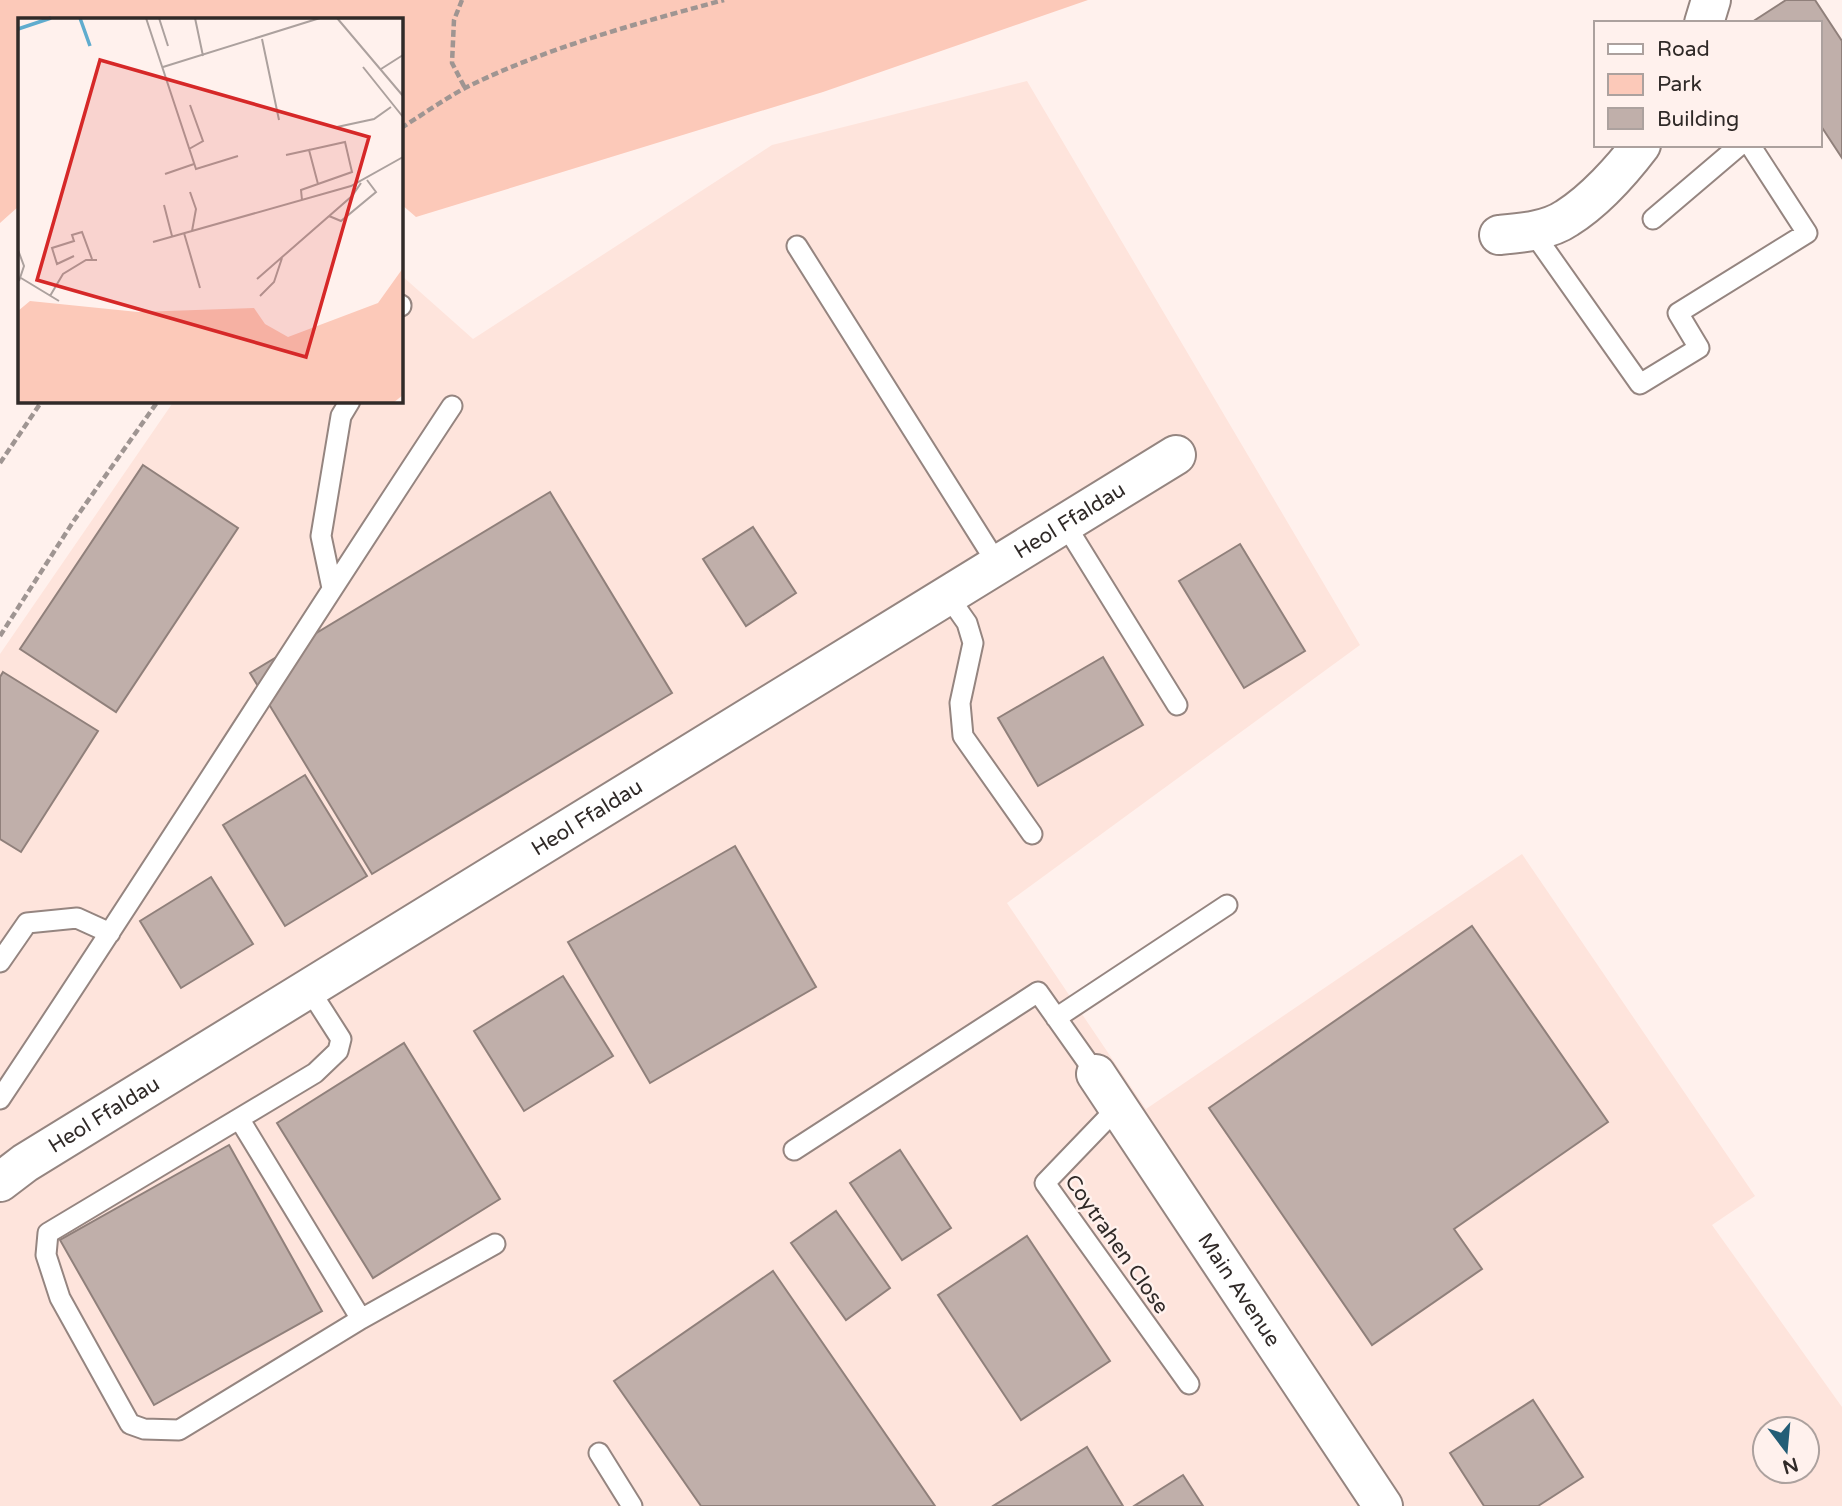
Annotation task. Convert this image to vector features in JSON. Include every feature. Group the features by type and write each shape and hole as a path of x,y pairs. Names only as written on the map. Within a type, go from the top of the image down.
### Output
{"street":[{"path":"1705,21 1711,0"},
{"path":"1516,233 1566,219 1623,170 1640,147"},
{"name":"Heol Ffaldau","path":"0,1182 26,1163 1177,455"},
{"name":"Main Avenue","path":"1096,1074 1383,1506"}],"lane":[{"path":"1653,219 1738,147"},
{"path":"1516,233 1640,384 1699,348 1678,313 1807,233 1751,147"},
{"path":"797,247 998,565"},
{"path":"332,588 321,536 341,416 348,402"},
{"path":"0,1100 452,406"},
{"path":"1065,524 1177,705"},
{"path":"948,596 967,623 973,643 960,703 963,736 1032,834"},
{"path":"1056,1018 1227,905"},
{"path":"0,962 27,923 77,918 110,933"},
{"path":"309,989 341,1039 338,1051 315,1073 48,1233 46,1255 60,1298 130,1424 144,1429 179,1430 361,1319 495,1244"},
{"path":"794,1150 1038,992 1096,1074"},
{"name":"Coytrahen Close","path":"1119,1106 1045,1182 1189,1384"},
{"path":"240,1120 361,1319"},
{"path":"599,1453 632,1506"}],"path":[{"path":"462,0 454,20 452,63 465,88"},
{"path":"402,127 465,88 537,58 651,20 724,0"},
{"path":"0,463 41,402"},
{"path":"0,635 73,522 157,402"}],"shaded area":[{"path":"1027,81 1360,645 1007,903 1146,1109 1522,854 1755,1196 1712,1225 1842,1407 1842,1506 0,1506 0,654 173,402 402,402 402,276 473,339 772,145"}],"green space":[{"path":"0,0 1088,0 823,92 416,217 402,205 402,18 18,18 18,207 0,223"}],"building":[{"path":"1786,0 1815,0 1842,41 1842,158 1821,126 1821,21 1754,21"},
{"path":"143,465 238,528 116,712 20,649"},
{"path":"550,492 672,693 372,874 250,673"},
{"path":"753,527 796,593 746,626 703,559"},
{"path":"1240,544 1305,651 1244,688 1179,581"},
{"path":"1103,657 1143,725 1038,786 998,718"},
{"path":"3,672 98,731 21,852 0,839 0,677"},
{"path":"305,775 367,876 285,926 223,825"},
{"path":"735,846 816,987 650,1083 568,942"},
{"path":"211,877 253,944 181,988 140,921"},
{"path":"1472,926 1608,1122 1454,1229 1482,1269 1372,1345 1209,1108"},
{"path":"563,976 613,1056 524,1111 474,1031"},
{"path":"404,1043 500,1199 373,1278 277,1123"},
{"path":"229,1145 322,1311 154,1405 60,1240"},
{"path":"900,1150 951,1228 902,1260 850,1183"},
{"path":"836,1211 890,1288 846,1320 791,1243"},
{"path":"1027,1236 1110,1361 1021,1420 938,1295"},
{"path":"773,1271 935,1506 701,1506 614,1381"},
{"path":"1533,1400 1583,1477 1538,1506 1484,1506 1450,1453"},
{"path":"1087,1447 1123,1506 993,1506"},
{"path":"1183,1475 1203,1506 1134,1506"}]}
